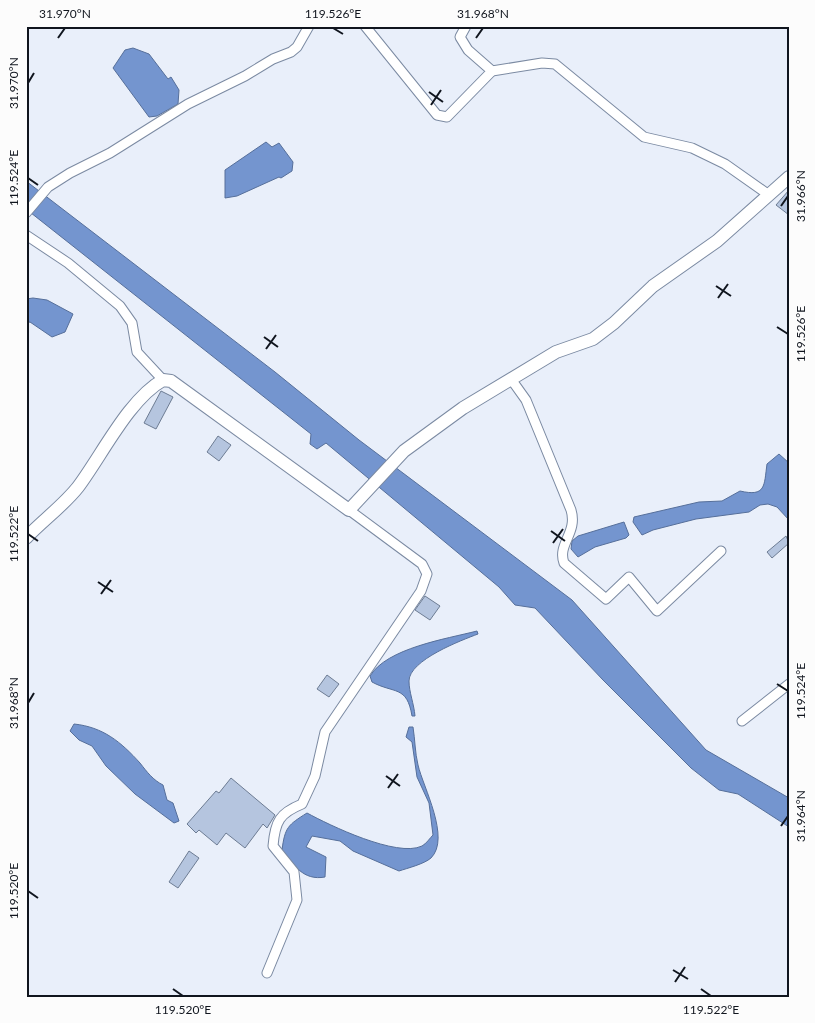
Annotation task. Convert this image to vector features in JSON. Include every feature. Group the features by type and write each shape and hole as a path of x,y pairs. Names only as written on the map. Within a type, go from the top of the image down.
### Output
{"street":[{"path":"26,213 48,187 110,153 188,104 245,76 273,59 291,52 297,47 309,26"},
{"path":"365,26 437,115 447,117 492,72 542,63 555,64 644,137 692,148 725,164 769,194"},
{"path":"466,26 460,37 468,50 492,72"},
{"path":"349,510 404,451 463,408 556,352 593,339 614,323 653,286 717,241 789,177"},
{"path":"26,235 68,263 120,306 132,323 137,352 163,380"},
{"path":"511,379 526,400 572,510 574,521 562,550 564,563 606,599 628,577 657,612 721,551"},
{"path":"26,538 77,489 124,420 152,386 163,380 171,381 349,510 422,564 428,574 421,591 325,732 315,776 302,804 286,810 278,820 273,846 294,872 297,900 267,973"},
{"path":"742,721 789,684"}],"water":[{"path":"133,48 149,54 168,79 171,77 179,90 178,104 157,116 149,117 113,68 125,50"},
{"path":"266,142 272,147 279,143 293,162 292,171 281,178 279,177 237,196 225,198 225,170"},
{"path":"26,181 275,372 359,440 572,600 706,750 789,798 789,827 738,794 719,790 691,768 603,680 535,608 515,605 499,587 326,443 317,449 310,444 311,434 26,209"},
{"path":"26,299 47,300 73,314 65,332 52,337 30,322 26,323"},
{"path":"779,454 789,463 789,520 777,507 768,504 760,505 749,512 696,519 653,530 642,535 633,522 634,517 699,502 722,501 740,491 759,491 764,484 767,464"},
{"path":"624,522 629,535 626,538 595,547 578,557 571,549 572,541 578,536"},
{"path":"477,631 478,634 427,658 411,673 409,685 415,716 412,716 407,699 403,695 372,682 370,676 378,666 390,658 434,641"},
{"path":"74,724 103,732 126,748 150,776 163,785 167,800 173,803 179,821 174,823 135,794 106,766 92,746 79,740 70,731"},
{"path":"409,727 413,727 418,765 437,826 438,838 436,849 431,858 399,871 353,851 340,841 312,836 306,847 326,857 325,877 311,877 300,871 282,850 284,836 288,827 307,813 363,839 397,848 411,849 422,846 433,835 429,803 417,777 412,742 406,737"}],"building":[{"path":"789,190 789,215 776,205"},
{"path":"161,391 173,397 156,429 144,423"},
{"path":"218,436 231,445 219,461 207,452"},
{"path":"786,536 789,543 772,558 767,552"},
{"path":"425,596 440,606 430,620 415,610"},
{"path":"327,675 339,684 329,697 317,689"},
{"path":"231,778 275,815 267,828 263,824 245,848 226,833 217,845 199,830 196,833 187,824 216,791 219,793"},
{"path":"189,851 199,858 178,888 169,882"}]}
